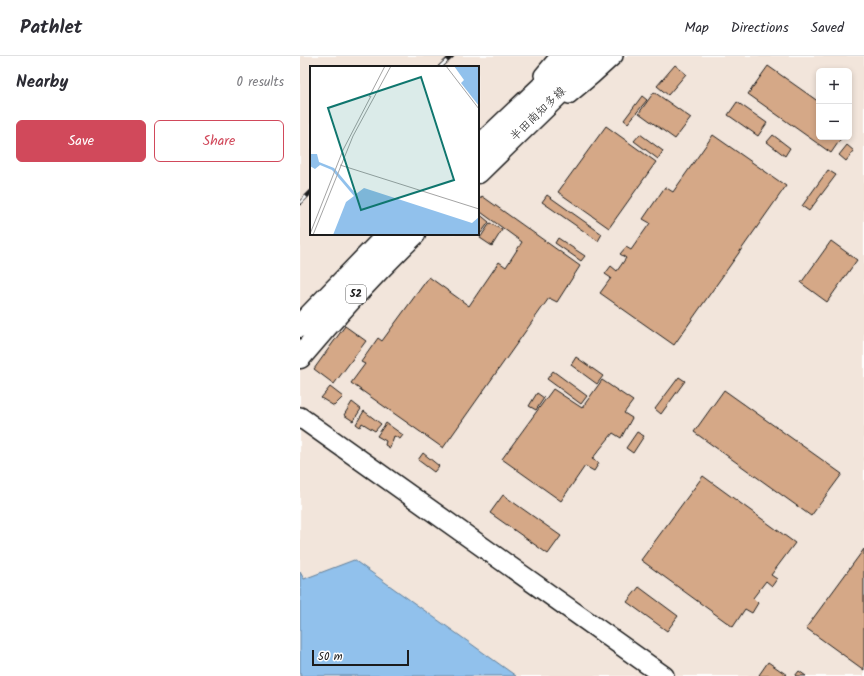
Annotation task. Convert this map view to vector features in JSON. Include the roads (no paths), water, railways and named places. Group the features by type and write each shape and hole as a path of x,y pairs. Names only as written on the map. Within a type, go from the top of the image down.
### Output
{"main road":[{"name":"半田南知多線","path":"481,156 575,56"},
{"name":"半田南知多線","path":"481,156 597,56"},
{"name":"52","path":"300,326 388,235"},
{"name":"52","path":"300,357 339,312 390,257 413,235"}],"street":[{"path":"481,156 558,56"},
{"path":"481,156 593,76 615,56"},
{"path":"300,417 664,676"}],"water":[{"path":"354,560 516,676 300,676 300,572 304,579"}],"railway":[{"path":"441,66 452,56"},
{"path":"300,203 310,193"}]}
